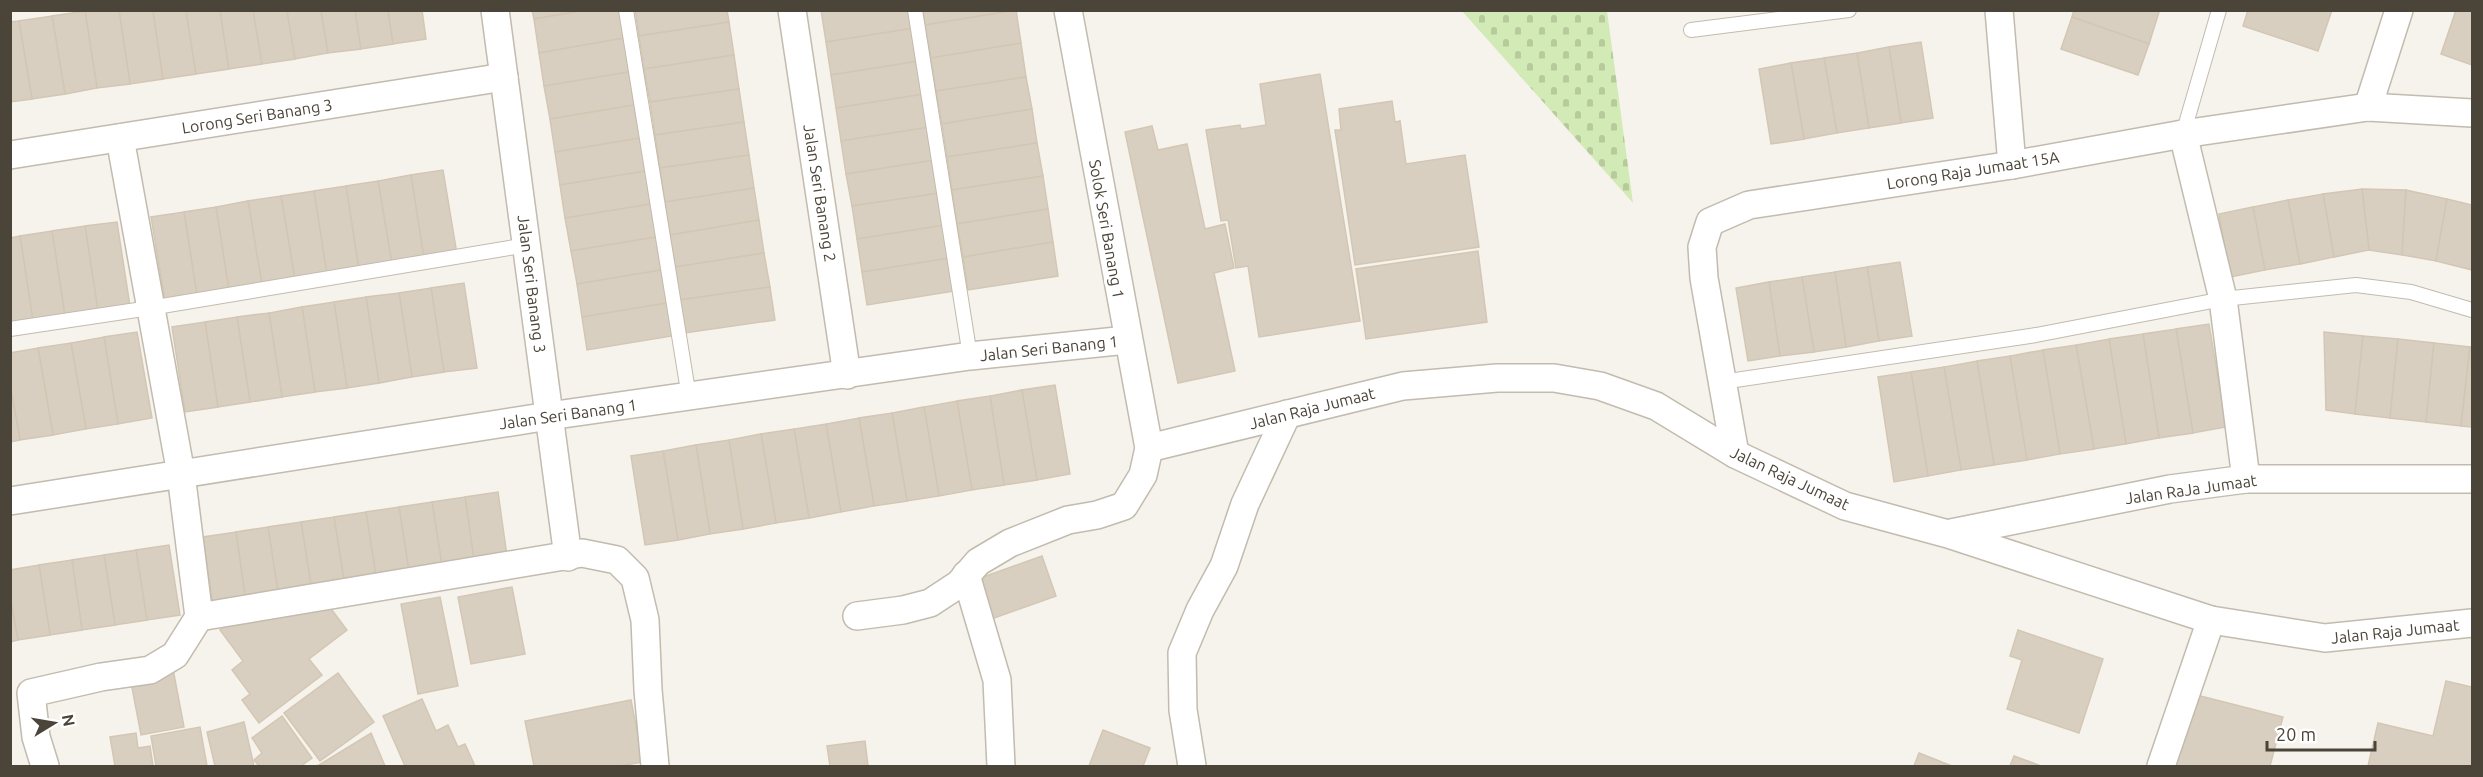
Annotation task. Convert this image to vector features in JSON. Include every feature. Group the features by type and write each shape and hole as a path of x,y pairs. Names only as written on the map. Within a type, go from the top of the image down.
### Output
{"street":[{"name":"Jalan Seri Banang 3","path":"495,10 568,557"},
{"name":"Jalan Seri Banang 2","path":"792,10 848,375"},
{"name":"Solok Seri Banang 1","path":"1068,10 1127,340 1149,448"},
{"path":"1999,10 2012,165"},
{"path":"2368,107 2399,10"},
{"name":"Lorong Seri Banang 3","path":"10,155 504,77"},
{"name":"Lorong Raja Jumaat 15A","path":"1735,454 1704,278 1702,247 1710,222 1749,205 2012,165 2182,134 2368,107 2472,113"},
{"path":"2182,134 2223,299 2246,479"},
{"path":"45,766 36,737 31,693 101,677 150,670 176,655 199,617 181,474 120,138"},
{"name":"Jalan Seri Banang 1","path":"10,501 549,416 970,356 1127,340"},
{"name":"Jalan Raja Jumaat","path":"1149,448 1403,386 1497,378 1554,378 1600,386 1656,406 1735,454 1845,506 1948,534 2211,620 2325,638 2472,623"},
{"path":"1192,766 1184,711 1182,654 1200,610 1224,566 1245,504 1287,414"},
{"path":"857,616 903,610 930,603 959,584 978,562 1010,543 1068,520 1097,515 1124,506 1143,475 1149,448"},
{"name":"Jalan RaJa Jumaat","path":"1948,534 2170,489 2246,479 2472,479"},
{"path":"199,617 582,553 617,560 635,578 645,620 655,766"},
{"path":"966,575 997,680 1001,766"},
{"path":"2163,759 2211,620"}],"lane":[{"path":"626,10 689,397"},
{"path":"915,10 970,356"},
{"path":"1691,30 1849,10"},
{"path":"2182,134 2219,10"},
{"path":"10,329 526,245"},
{"path":"1722,382 2036,335 2223,299 2356,285 2411,291 2472,310"}],"green space":[{"path":"1462,11 1607,11 1633,203"}],"building":[{"path":"119,10 153,10 163,79 130,84"},
{"path":"119,10 130,84 97,88 85,11"},
{"path":"153,10 186,10 196,74 163,79"},
{"path":"186,10 220,10 229,69 196,74"},
{"path":"220,10 253,10 262,64 229,69"},
{"path":"253,10 287,10 295,59 262,64"},
{"path":"287,10 321,10 328,53 295,59"},
{"path":"321,10 355,10 361,49 328,53"},
{"path":"355,10 388,10 393,44 361,49"},
{"path":"388,10 422,10 426,39 393,44"},
{"path":"532,10 587,10 534,19"},
{"path":"587,10 619,10 624,38 539,53 534,19"},
{"path":"635,10 727,10 729,22 639,36"},
{"path":"821,10 911,10 914,28 826,42"},
{"path":"923,10 1015,10 925,25"},
{"path":"1016,10 1021,43 931,58 925,25"},
{"path":"2074,10 2156,10 2159,12 2149,44 2072,17"},
{"path":"2248,10 2332,10 2318,51 2243,26"},
{"path":"2456,10 2472,10 2472,65 2441,54"},
{"path":"85,11 97,88 65,94 52,16"},
{"path":"52,16 65,94 32,99 19,21"},
{"path":"2072,17 2149,44 2138,75 2061,49"},
{"path":"19,21 32,99 10,102 10,22"},
{"path":"729,22 734,55 644,69 639,36"},
{"path":"914,28 919,61 831,75 826,42"},
{"path":"624,38 629,72 544,86 539,53"},
{"path":"1921,42 1933,118 1901,123 1889,47"},
{"path":"1021,43 1026,77 936,91 931,58"},
{"path":"1889,47 1901,123 1869,128 1857,53"},
{"path":"1857,53 1869,128 1837,133 1824,58"},
{"path":"734,55 739,89 650,102 644,69"},
{"path":"1824,58 1837,133 1804,139 1791,63"},
{"path":"919,61 924,94 836,108 831,75"},
{"path":"1791,63 1804,139 1771,144 1759,69"},
{"path":"629,72 634,105 550,119 544,86"},
{"path":"1320,74 1360,321 1259,337 1248,266 1236,268 1228,220 1221,221 1206,130 1240,125 1241,129 1266,125 1260,84"},
{"path":"1026,77 1032,109 942,124 936,91"},
{"path":"739,89 744,122 655,135 650,102"},
{"path":"924,94 930,127 841,141 836,108"},
{"path":"1392,101 1395,122 1400,121 1406,164 1465,155 1479,247 1355,265 1335,130 1341,130 1339,109"},
{"path":"634,105 640,138 555,152 550,119"},
{"path":"1032,109 1037,143 947,157 942,124"},
{"path":"744,122 749,155 660,168 655,135"},
{"path":"1152,126 1158,150 1187,144 1205,229 1225,224 1234,268 1214,273 1235,371 1178,383 1125,132"},
{"path":"930,127 935,160 846,174 841,141"},
{"path":"640,138 645,171 560,185 555,152"},
{"path":"1037,143 1043,176 952,190 947,157"},
{"path":"749,155 754,188 665,202 660,168"},
{"path":"935,160 940,193 852,206 846,174"},
{"path":"443,170 457,254 424,259 411,175"},
{"path":"645,171 651,204 565,218 560,185"},
{"path":"411,175 424,259 392,264 378,181"},
{"path":"1043,176 1048,209 957,224 952,190"},
{"path":"378,181 392,264 359,270 346,186"},
{"path":"346,186 359,270 327,275 314,191"},
{"path":"754,188 759,220 670,235 665,202"},
{"path":"2362,189 2406,190 2402,255 2369,250"},
{"path":"2362,189 2369,250 2334,257 2323,194"},
{"path":"2406,190 2447,199 2436,261 2402,255"},
{"path":"314,191 327,275 295,280 281,196"},
{"path":"940,193 945,225 857,239 852,206"},
{"path":"2323,194 2334,257 2300,264 2288,200"},
{"path":"281,196 295,280 262,285 248,201"},
{"path":"2447,199 2472,205 2472,270 2436,261"},
{"path":"2288,200 2300,264 2265,270 2253,207"},
{"path":"248,201 262,285 229,291 216,207"},
{"path":"651,204 656,237 571,251 565,218"},
{"path":"216,207 229,291 197,296 184,212"},
{"path":"2253,207 2265,270 2230,277 2219,214"},
{"path":"1048,209 1053,242 963,257 957,224"},
{"path":"184,212 197,296 165,301 151,217"},
{"path":"759,220 764,253 675,267 670,235"},
{"path":"117,222 130,306 98,311 85,226"},
{"path":"945,225 950,258 862,272 857,239"},
{"path":"85,226 98,311 65,316 52,231"},
{"path":"52,231 65,316 33,321 20,236"},
{"path":"20,236 33,321 10,324 10,238"},
{"path":"656,237 661,270 577,284 571,251"},
{"path":"1053,242 1058,276 968,290 963,257"},
{"path":"1478,251 1487,322 1366,339 1356,269"},
{"path":"764,253 770,287 680,300 675,267"},
{"path":"950,258 955,291 867,305 862,272"},
{"path":"1900,262 1912,336 1879,341 1867,267"},
{"path":"1867,267 1879,341 1846,347 1835,272"},
{"path":"661,270 667,303 582,317 577,284"},
{"path":"1835,272 1846,347 1814,352 1802,277"},
{"path":"1802,277 1814,352 1780,356 1769,282"},
{"path":"1769,282 1780,356 1748,361 1736,288"},
{"path":"464,283 477,368 444,372 431,288"},
{"path":"770,287 775,320 685,333 680,300"},
{"path":"431,288 444,372 412,377 399,293"},
{"path":"399,293 412,377 379,383 366,297"},
{"path":"366,297 379,383 347,388 334,302"},
{"path":"334,302 347,388 315,392 302,307"},
{"path":"667,303 672,336 587,350 582,317"},
{"path":"302,307 315,392 282,397 269,313"},
{"path":"269,313 282,397 250,402 237,317"},
{"path":"237,317 250,402 218,407 205,322"},
{"path":"205,322 218,407 185,412 172,327"},
{"path":"2209,324 2226,427 2193,433 2176,329"},
{"path":"2176,329 2193,433 2159,438 2143,334"},
{"path":"137,332 152,418 118,424 104,337"},
{"path":"2324,332 2363,336 2355,414 2326,410"},
{"path":"2143,334 2159,438 2126,444 2109,339"},
{"path":"2363,336 2398,339 2390,418 2355,414"},
{"path":"104,337 118,424 86,429 71,343"},
{"path":"2109,339 2126,444 2094,449 2076,345"},
{"path":"2398,339 2434,343 2426,422 2390,418"},
{"path":"71,343 86,429 53,435 38,348"},
{"path":"2434,343 2470,347 2461,426 2426,422"},
{"path":"2076,345 2094,449 2060,454 2043,350"},
{"path":"2470,347 2472,347 2472,427 2461,426"},
{"path":"38,348 53,435 20,440 10,384 10,353"},
{"path":"2043,350 2060,454 2027,460 2010,356"},
{"path":"2010,356 2027,460 1994,465 1977,361"},
{"path":"1977,361 1994,465 1961,470 1944,367"},
{"path":"1944,367 1961,470 1928,476 1911,372"},
{"path":"1911,372 1928,476 1894,482 1878,377"},
{"path":"10,384 20,440 10,442"},
{"path":"1055,385 1070,474 1037,480 1022,390"},
{"path":"1022,390 1037,480 1004,485 990,396"},
{"path":"990,396 1004,485 972,490 957,401"},
{"path":"957,401 972,490 939,496 924,407"},
{"path":"924,407 939,496 907,501 892,413"},
{"path":"892,413 907,501 874,506 859,418"},
{"path":"859,418 874,506 841,512 826,424"},
{"path":"826,424 841,512 809,518 794,429"},
{"path":"794,429 809,518 776,523 761,434"},
{"path":"761,434 776,523 743,529 729,440"},
{"path":"729,440 743,529 710,534 696,445"},
{"path":"696,445 710,534 678,540 663,451"},
{"path":"663,451 678,540 645,545 631,456"},
{"path":"498,492 508,563 475,567 465,497"},
{"path":"465,497 475,567 443,572 432,502"},
{"path":"432,502 443,572 410,578 399,507"},
{"path":"399,507 410,578 377,583 366,512"},
{"path":"366,512 377,583 345,587 334,517"},
{"path":"334,517 345,587 312,592 301,522"},
{"path":"301,522 312,592 279,598 268,527"},
{"path":"268,527 279,598 246,603 236,532"},
{"path":"236,532 246,603 213,607 203,537"},
{"path":"169,545 180,615 147,620 136,550"},
{"path":"136,550 147,620 115,625 104,555"},
{"path":"104,555 115,625 82,630 72,560"},
{"path":"1042,556 1056,596 983,622 969,582"},
{"path":"72,560 82,630 50,635 39,565"},
{"path":"39,565 50,635 18,640 10,597 10,570"},
{"path":"512,587 525,654 471,664 458,597"},
{"path":"10,597 18,640 10,642"},
{"path":"440,597 458,686 418,694 401,604"},
{"path":"326,602 347,630 309,659 322,675 259,723 242,700 250,694 232,670 243,661 220,630 240,616"},
{"path":"2018,630 2103,659 2079,733 2007,709 2022,660 2010,656"},
{"path":"173,669 184,727 141,735 130,677"},
{"path":"338,673 374,722 320,761 284,713"},
{"path":"2446,681 2472,687 2472,766 2368,766 2378,723 2433,736"},
{"path":"2181,691 2283,717 2270,766 2162,766"},
{"path":"422,699 436,731 448,725 458,747 465,744 475,766 405,766 383,716"},
{"path":"631,700 643,762 620,766 534,766 525,721"},
{"path":"282,716 312,758 301,766 259,766 254,760 262,753 252,738"},
{"path":"244,722 254,766 215,766 207,732"},
{"path":"200,727 207,766 156,766 151,736"},
{"path":"1103,730 1150,748 1143,766 1089,766"},
{"path":"136,733 138,748 150,746 153,766 115,766 110,737"},
{"path":"371,733 385,766 315,766 319,765"},
{"path":"865,741 868,766 830,766 827,746"},
{"path":"1919,753 1952,766 1914,766"},
{"path":"2014,756 2041,766 2010,766"}]}
